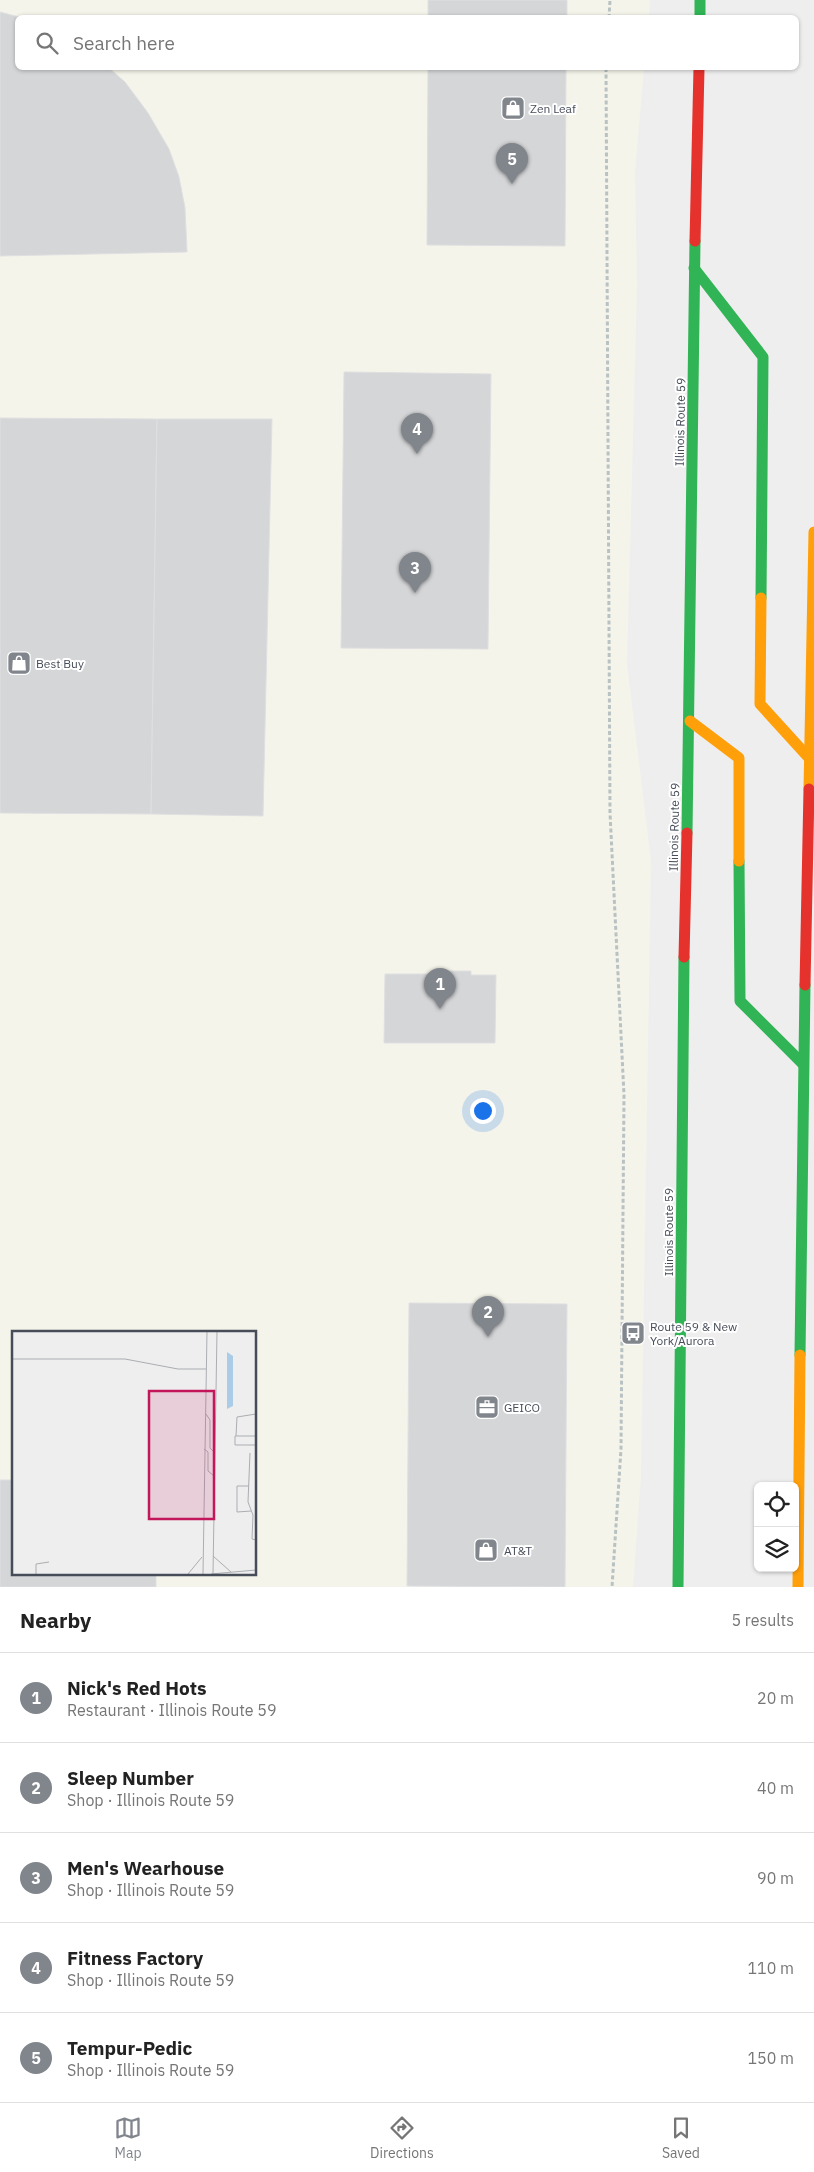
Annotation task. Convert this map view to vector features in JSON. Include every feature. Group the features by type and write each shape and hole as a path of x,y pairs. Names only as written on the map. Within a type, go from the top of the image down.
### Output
{"main road":[{"path":"700,0 700,15"},
{"name":"Illinois Route 59","path":"678,1587 683,1008 690,721 694,268 698,70"},
{"path":"694,268 763,357 760,704 810,759"},
{"path":"798,1587 803,1064 814,532"},
{"path":"690,721 739,758 740,1001 803,1064"}],"path":[{"path":"609,15 610,0"},
{"path":"606,70 610,813 624,1095 621,1449 612,1587"}],"shaded area":[{"path":"0,0 650,0 649,15 15,15 15,70 644,70 635,171 637,286 627,664 651,861 641,1475 633,1587 0,1587"}],"building":[{"path":"428,0 567,0 567,15 428,15"},
{"path":"0,12 15,16 15,70 111,70 125,82 148,113 169,149 179,177 185,208 187,252 0,256"},
{"path":"428,70 566,70 565,246 427,245"},
{"path":"344,372 491,374 488,649 341,648"},
{"path":"0,418 157,419 151,814 0,813"},
{"path":"157,419 272,419 263,816 151,814"},
{"path":"432,971 471,971 471,975 496,975 495,1043 384,1043 385,974 432,974"},
{"path":"409,1303 567,1304 565,1587 407,1586"},
{"path":"0,1480 12,1480 12,1574 156,1574 156,1587 0,1587"}],"traffic: fast":[{"path":"700,0 700,15"},
{"path":"687,833 695,241"},
{"path":"694,268 763,357 761,598"},
{"path":"739,861 740,1001 803,1064"},
{"path":"678,1587 684,957"},
{"path":"800,1355 805,985"}],"traffic: slow":[{"path":"809,789 814,532"},
{"path":"761,598 760,704 810,759"},
{"path":"690,721 739,758 739,861"},
{"path":"798,1587 800,1355"}],"traffic: jam":[{"path":"695,241 699,70"},
{"path":"805,985 809,789"},
{"path":"684,957 687,833"}],"place":[{"name":"Zen Leaf","path":"513,108"},
{"name":"Tempur-Pedic","path":"512,184"},
{"name":"Fitness Factory","path":"417,454"},
{"name":"Men's Wearhouse","path":"415,593"},
{"name":"Best Buy","path":"19,663"},
{"name":"Nick's Red Hots","path":"440,1009"},
{"name":"Route 59 & New York/Aurora","path":"633,1333"},
{"name":"Sleep Number","path":"488,1337"},
{"name":"GEICO","path":"487,1407"},
{"name":"AT&T","path":"486,1550"}]}
